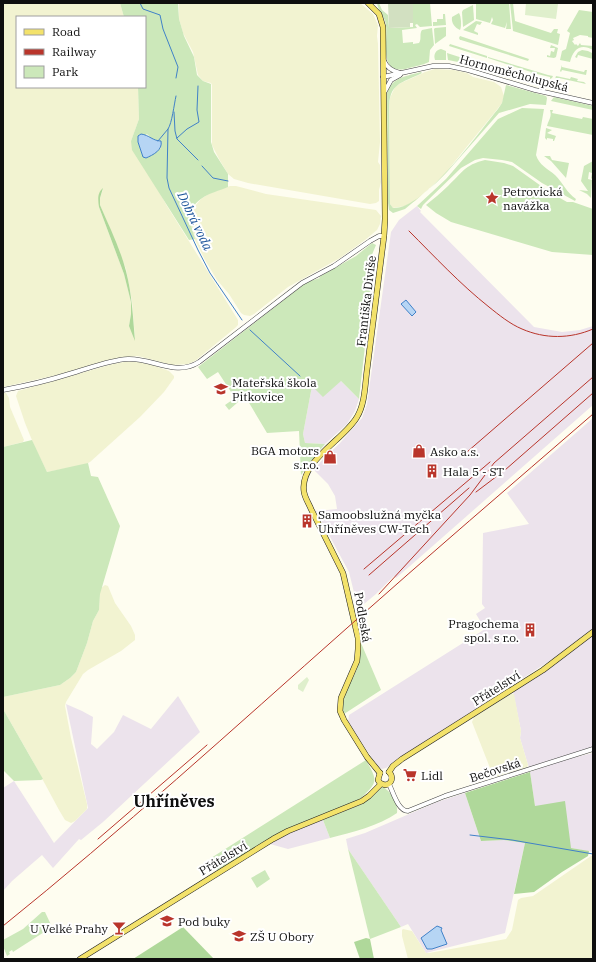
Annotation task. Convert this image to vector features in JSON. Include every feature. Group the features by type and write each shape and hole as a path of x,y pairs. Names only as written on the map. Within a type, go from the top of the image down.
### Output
{"main road":[{"name":"Františka Diviše","path":"305,481 310,468 352,424 361,409 384,236 382,24 379,14 368,3"},
{"name":"Podleská","path":"305,481 304,492 306,498 343,573 358,638 357,661 341,698 340,711 367,757 380,773"},
{"name":"Přátelství","path":"389,772 393,766 402,759 543,670 593,632"},
{"path":"389,772 392,778 388,784 381,784 378,778 380,773 389,772"},
{"name":"Přátelství","path":"80,959 273,839 288,831 362,801 381,784"}],"street":[{"path":"383,58 388,68 402,73"},
{"name":"Hornoměcholupská","path":"383,77 433,66 453,66 535,90 593,103"},
{"path":"383,102 388,84 391,80 402,73"},
{"path":"3,390 56,378 122,359 143,360 178,368 192,366 302,283 334,266 370,240 379,236 384,236"},
{"name":"Bečovská","path":"388,784 401,808 404,811 411,810 445,796 593,749"}],"shaded area":[{"path":"417,206 421,211 420,212 534,327 562,332 580,330 593,326 593,405 410,566 396,578 394,576 358,609 349,572 316,511 337,509 335,496 328,484 314,470 362,418 367,404 391,232 399,220"},
{"path":"341,381 359,399 355,411 347,424 325,444 305,443 303,434 312,386"},
{"path":"593,418 593,628 554,658 386,768 382,769 378,767 348,722 349,715 485,629 476,614 485,608 482,604 483,533 529,524 507,493"},
{"path":"593,635 593,747 529,767 520,738 521,731 513,692 555,664"},
{"path":"178,696 200,732 103,822 81,840 79,839 53,868 42,855 12,881 3,891 3,788 14,781 54,843 88,808 66,704 93,717 91,744 97,749 114,732 123,715 151,729"},
{"path":"593,753 593,852 571,848 535,806 530,772 563,760"},
{"path":"465,793 481,841 504,840 525,843 505,933 426,953 408,924 401,927 348,849 346,839 365,833 437,802"},
{"path":"323,820 330,838 288,849 270,844 289,833"}],"green space":[{"path":"3,3 120,3 124,16 16,16 16,88 138,88 139,119 131,141 167,206 238,320 238,325 235,328 195,361 188,364 172,365 138,356 105,361 70,372 3,387","holes":["103,189 100,198 100,205 126,269 132,301 135,339 129,326 131,302 124,274 99,207 99,194"]},
{"path":"120,3 178,3 179,19 184,36 194,57 197,75 203,81 211,84 211,142 214,152 228,174 228,187 200,199 188,215 195,239 189,240 132,150 131,141 139,119 138,88 146,88 146,16 124,16","holes":["147,134 153,140 161,141 161,148 146,158 142,153 138,142"]},
{"path":"179,3 360,3 373,14 378,25 380,142 378,162 380,165 381,182 379,201 370,204 248,183 234,179 228,174 212,145 212,85 211,83 203,81 198,75 193,52 183,33 179,19"},
{"path":"377,3 379,3 382,10 388,15 389,28 413,27 413,3 430,3 432,26 420,27 417,24 415,25 417,28 402,30 403,43 413,42 413,44 419,43 422,30 432,28 434,45 430,50 429,62 399,70 393,68 387,57 386,25"},
{"path":"388,3 413,3 413,23 410,23 410,27 389,28"},
{"path":"476,3 509,3 511,29 506,29 507,22 505,28 491,24 493,20 492,17 490,23 476,19"},
{"path":"510,3 513,3 515,21 551,33 554,29 558,29 557,33 560,34 558,45 513,31"},
{"path":"526,3 558,4 556,19 525,15"},
{"path":"473,5 474,20 463,27 462,12"},
{"path":"579,10 593,12 593,38 580,35 573,38 574,40 572,41 578,46 580,43 581,45 593,46 593,50 581,47 575,51 570,62 560,60 562,51 566,49 570,33 567,31"},
{"path":"459,13 461,21 460,30 456,28 452,21 452,17"},
{"path":"443,14 445,14 446,25 433,26 433,22 437,22 437,19 443,19"},
{"path":"476,21 482,22 480,25 477,24 474,31 478,33 478,35 463,30"},
{"path":"446,27 446,36 435,44 434,29"},
{"path":"460,36 529,59 528,61 460,40"},
{"path":"450,44 487,56 487,58 449,46"},
{"path":"551,45 558,48 556,57 554,58 547,57 547,55 550,56 551,51 554,52 555,48 550,48"},
{"path":"441,49 446,51 446,60 435,60 435,53"},
{"path":"582,50 592,53 593,59 578,55 577,58 575,57 578,52"},
{"path":"447,53 528,79 531,72 488,57 553,76 550,79 550,77 533,73 531,74 530,80 535,81 534,84 473,65 448,60"},
{"path":"562,65 562,67 584,72 587,70 586,75 562,70 561,72"},
{"path":"435,69 454,70 467,73 473,77 494,82 501,87 504,96 502,103 443,176 415,201 405,206 393,208 390,204 390,98 395,87 401,83"},
{"path":"421,72 422,73 402,82 394,89 391,94 389,110 390,204 393,208 406,205 420,197 405,209 393,213 389,210 387,93 389,88 396,80"},
{"path":"556,76 570,79 571,77 586,84 559,78 557,81 555,79"},
{"path":"506,85 546,96 546,105 530,104 499,113 447,172 436,183 465,151 498,109 502,103"},
{"path":"554,97 593,106 593,110 551,101"},
{"path":"522,108 544,109 536,155 537,158 541,164 555,175 570,194 576,199 575,201 542,183 512,162 483,158 475,160 461,168 423,205 421,209 417,206 446,179 498,119"},
{"path":"550,110 553,110 552,113 582,119 583,117 593,119 593,135 547,126 551,112"},
{"path":"546,128 552,130 547,133 556,136 554,141 553,139 547,138 547,140 545,138"},
{"path":"544,156 550,156 552,160 569,163 566,178 551,161"},
{"path":"485,160 513,166 551,193 567,202 573,202 593,209 593,255 552,252 451,222 426,205 443,191 460,173 472,164"},
{"path":"593,161 592,179 592,173 589,172 588,179 592,180 591,198 579,190 588,191 581,181 584,166"},
{"path":"230,186 236,186 266,194 376,210 381,216 380,224 377,230 340,258 288,287 254,314 250,316 244,315 217,280 205,260 195,240 189,219 190,212 201,199 210,193"},
{"path":"103,188 100,198 100,205 124,262 131,297 135,341 129,326 131,302 124,274 99,207 99,194"},
{"path":"372,243 376,245 371,257 371,293 359,399 341,381 323,397 312,386 303,434 305,443 325,444 301,475 299,431 267,433 245,396 229,410 225,405 235,398 218,372 207,379 198,367 307,282 320,278 319,277 356,256"},
{"path":"124,362 138,362 152,365 169,371 174,378 164,392 140,417 90,462 84,465 47,472 25,423 16,396 18,391"},
{"path":"3,393 6,393 9,398 10,407 24,440 23,442 3,447"},
{"path":"32,440 47,472 88,463 91,476 98,477 120,526 100,594 99,610 93,621 87,643 76,672 60,685 3,697 3,447"},
{"path":"105,585 108,586 115,603 131,626 135,635 135,640 121,651 83,674 66,702 65,706 71,738 87,804 87,809 71,823 65,820 59,810 3,709 3,697 60,685 76,672 87,643 93,621 99,610 100,589"},
{"path":"361,643 381,690 344,714 344,696 357,669"},
{"path":"307,677 309,680 303,692 298,689 298,685"},
{"path":"511,694 514,694 521,731 520,738 528,765 527,767 495,776 492,773 472,722 474,717"},
{"path":"3,709 43,779 14,781 3,770"},
{"path":"366,760 373,773 374,781 370,789 360,799 270,839 217,870 211,858"},
{"path":"530,772 535,806 565,801 571,848 589,851 588,856 534,892 514,894 525,843 504,840 481,841 465,793"},
{"path":"382,787 388,791 393,798 397,806 397,813 374,825 330,838 323,820 362,804 371,798"},
{"path":"348,849 401,927 370,939"},
{"path":"593,856 593,959 408,959 402,936 403,929 412,931 426,953 506,939 512,930 518,900 533,896"},
{"path":"265,870 270,879 257,888 251,878"},
{"path":"42,912 45,912 52,927 13,952 12,950 7,956 3,946 3,940 23,929"},
{"path":"183,927 214,959 133,959"},
{"path":"366,938 370,939 374,959 360,959 354,942"}],"water":[{"path":"141,134 161,141 159,150 146,158 143,157 138,142 138,136"},
{"path":"406,300 416,312 412,316 401,304"},
{"path":"437,926 442,928 441,930 447,944 432,949 427,949 421,938"}],"waterway":[{"name":"Dobrá voda","path":"140,3 143,9 160,15 163,29 178,67 176,78"},
{"path":"177,138 187,129 199,122 197,110 198,86"},
{"name":"Dobrá voda","path":"176,96 172,118 168,129 167,178 169,188 210,273 242,320"},
{"path":"174,112 177,139 198,160"},
{"path":"158,141 168,129"},
{"path":"202,166 213,178 228,181"},
{"name":"Dobrá voda","path":"250,330 300,376"},
{"path":"470,835 512,840 593,854"}],"railway":[{"path":"409,231 478,298 509,322 518,327 540,335 549,336 575,335 593,329"},
{"path":"467,452 593,343"},
{"path":"379,594 470,495 494,463 593,377"},
{"path":"476,492 505,470 593,393"},
{"path":"3,926 134,817 408,574 593,414"},
{"path":"364,569 490,462"},
{"path":"369,575 469,488"},
{"path":"98,839 207,745"}],"place":[{"name":"Petrovická navážka","path":"492,198"},
{"name":"Mateřská škola Pitkovice","path":"221,389"},
{"name":"Asko a.s.","path":"419,451"},
{"name":"BGA motors s.r.o.","path":"330,457"},
{"name":"Hala 5 - ST","path":"432,471"},
{"name":"Samoobslužná myčka Uhříněves CW-Tech","path":"307,521"},
{"name":"Pragochema spol. s r.o.","path":"530,630"},
{"name":"Lidl","path":"410,775"},
{"name":"Pod buky","path":"167,921"},
{"name":"U Velké Prahy","path":"119,928"},
{"name":"ZŠ U Obory","path":"239,936"}],"district":[{"name":"Uhříněves","path":"174,801"}]}
